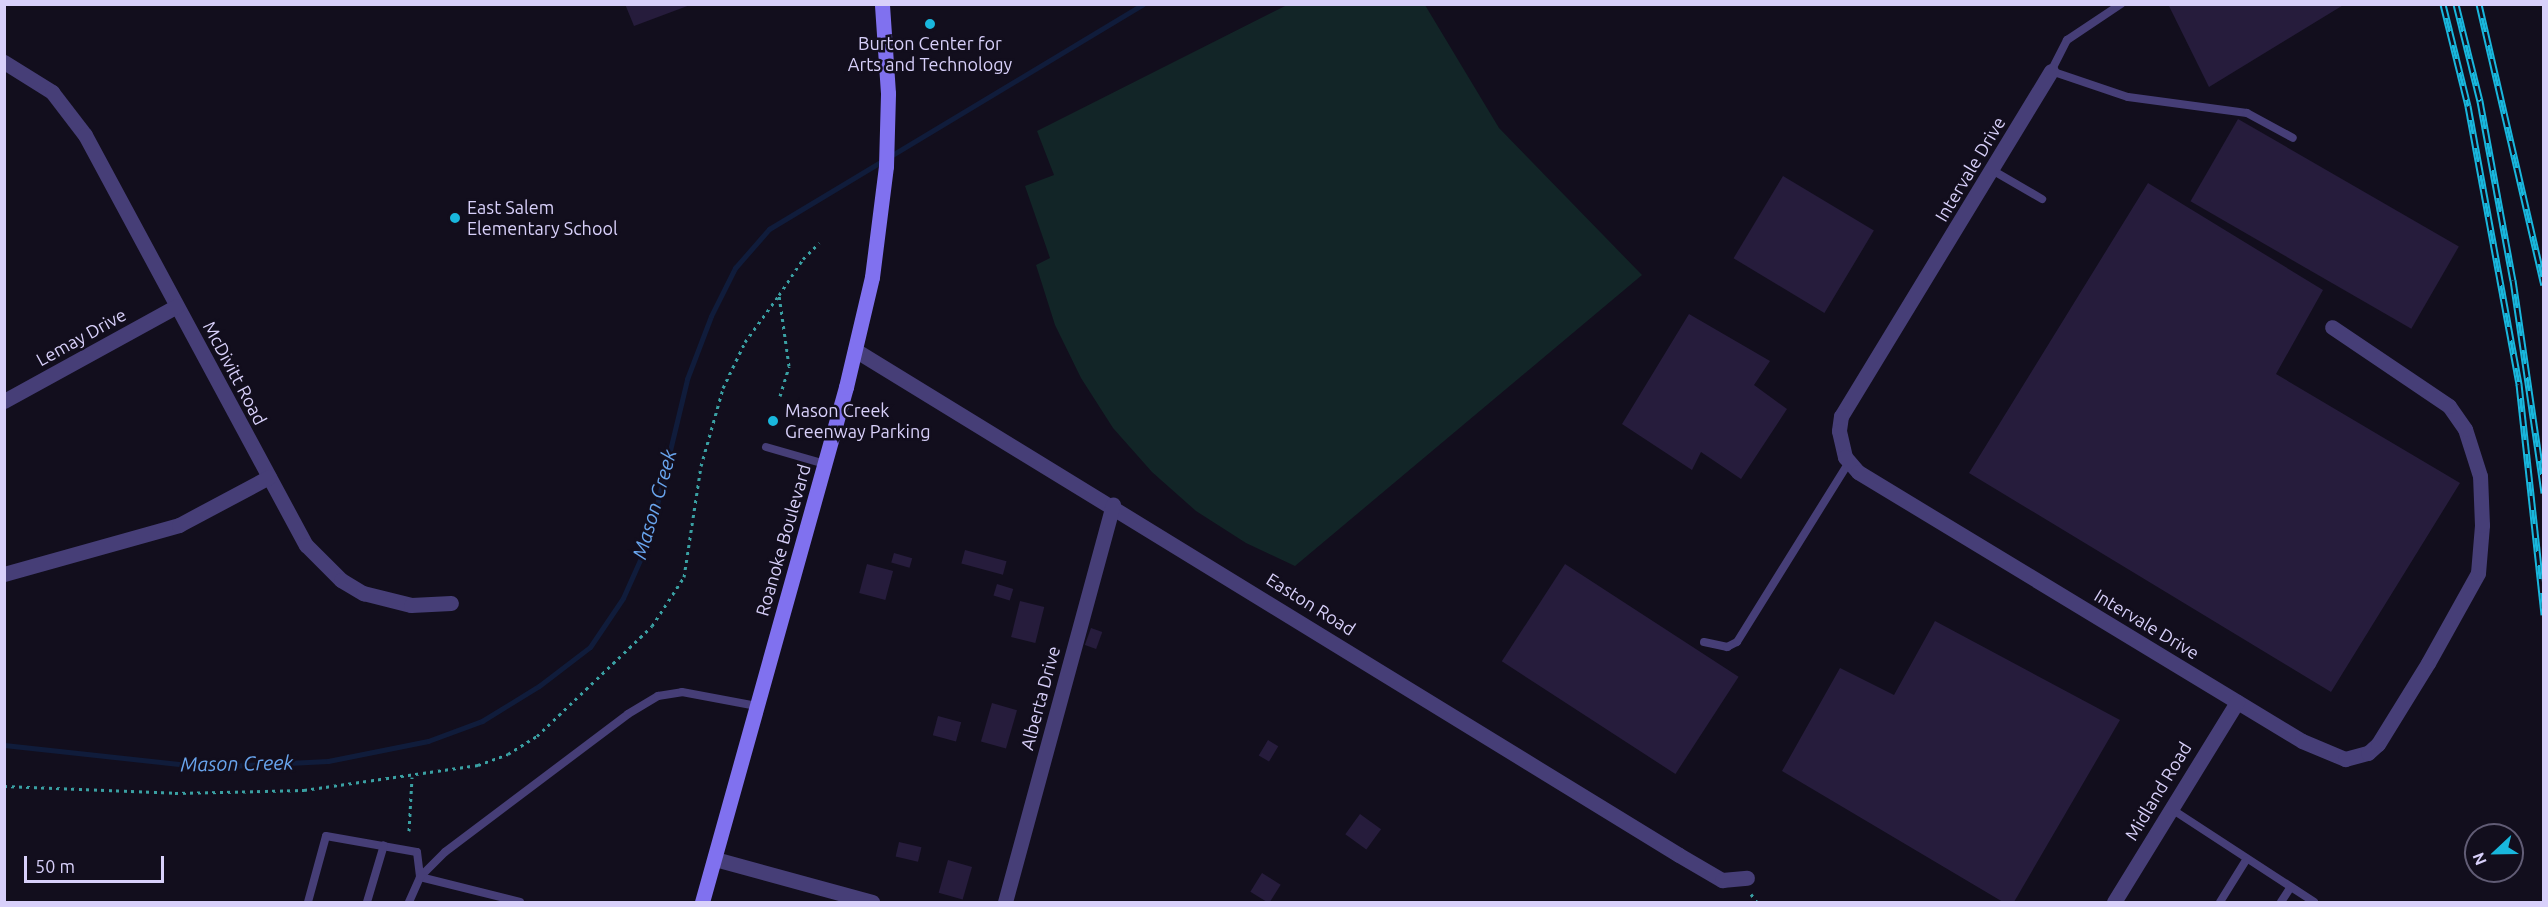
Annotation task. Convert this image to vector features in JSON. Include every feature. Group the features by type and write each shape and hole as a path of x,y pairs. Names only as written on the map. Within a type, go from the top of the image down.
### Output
{"main road":[{"name":"Roanoke Boulevard","path":"702,903 825,464 872,277 886,166 888,99 882,4"}],"street":[{"name":"McDivitt Road","path":"4,62 52,92 73,117 306,545 341,580 386,601 411,605 451,603"},
{"name":"Intervale Drive","path":"2051,71 1841,416 1840,443 1849,462 1858,472 2237,702 2332,757 2345,759 2368,753 2383,738 2406,701 2478,573 2482,525 2480,476 2465,429 2449,406 2332,327"},
{"name":"Lemay Drive","path":"4,401 177,306"},
{"name":"Easton Road","path":"855,350 1113,504 1688,860 1722,880 1747,878"},
{"path":"4,574 179,525 269,477"},
{"name":"Alberta Drive","path":"1005,903 1113,504"},
{"name":"Midland Road","path":"2114,903 2170,808 2237,702"},
{"path":"715,859 872,903"}],"lane":[{"path":"2121,4 2067,40 2051,71 2128,97 2247,113 2293,138"},
{"path":"1992,170 2042,199"},
{"path":"766,447 825,464"},
{"path":"1704,642 1727,647 1737,642 1849,462"},
{"path":"409,903 420,877 445,852 658,696 682,692 757,706"},
{"path":"2170,808 2314,903"},
{"path":"308,903 326,836 417,852 420,877"},
{"path":"367,903 384,845"},
{"path":"2220,903 2247,860"},
{"path":"420,877 520,903"},
{"path":"2281,903 2290,888"}],"path":[{"path":"4,786 266,793 412,776 478,765 508,754 537,736 652,626 684,577 701,466 723,388 746,342 803,259 819,243"},
{"path":"779,295 789,366 780,396"},
{"path":"409,831 412,776"}],"green space":[{"path":"1287,5 1425,5 1499,128 1642,275 1295,566 1246,543 1196,511 1152,472 1113,428 1081,378 1055,325 1036,265 1050,258 1025,186 1054,175 1037,131"}],"building":[{"path":"625,4 690,4 690,5 634,26"},
{"path":"2168,4 2345,4 2209,87"},
{"path":"2238,119 2459,246 2411,329 2190,201"},
{"path":"1783,176 1874,231 1824,313 1734,258"},
{"path":"2148,183 2323,290 2276,374 2460,483 2331,692 1969,473"},
{"path":"1689,314 1770,361 1754,385 1787,409 1741,479 1701,452 1692,470 1622,424"},
{"path":"965,550 1007,561 1003,575 961,564"},
{"path":"894,553 912,558 910,568 891,563"},
{"path":"867,564 893,571 885,600 859,593"},
{"path":"1565,564 1739,677 1675,774 1502,661"},
{"path":"997,584 1013,589 1010,600 993,595"},
{"path":"1020,601 1044,607 1035,643 1011,637"},
{"path":"1935,621 2120,720 2014,902 2003,902 1782,771 1840,668 1894,695"},
{"path":"1091,628 1102,632 1096,649 1085,645"},
{"path":"992,703 1017,710 1006,749 981,741"},
{"path":"938,716 961,722 956,742 933,735"},
{"path":"1268,740 1278,746 1269,762 1259,755"},
{"path":"1360,814 1381,829 1366,850 1345,834"},
{"path":"899,842 921,847 918,862 896,857"},
{"path":"948,860 972,867 963,900 939,893"},
{"path":"1262,873 1281,885 1270,902 1250,892"}],"waterway":[{"name":"Mason Creek","path":"4,745 207,767 328,761 428,741 482,721 539,686 590,647 623,598 648,542 687,379 711,316 735,268 769,229 1143,4"}],"railway":[{"path":"2443,4 2468,106 2519,384 2544,615"},
{"path":"2456,4 2480,101 2513,280 2544,493"},
{"path":"2479,4 2544,285"}],"place":[{"name":"Burton Center for Arts and Technology","path":"930,24"},
{"name":"East Salem Elementary School","path":"455,218"},
{"name":"Mason Creek Greenway Parking","path":"773,421"}]}
